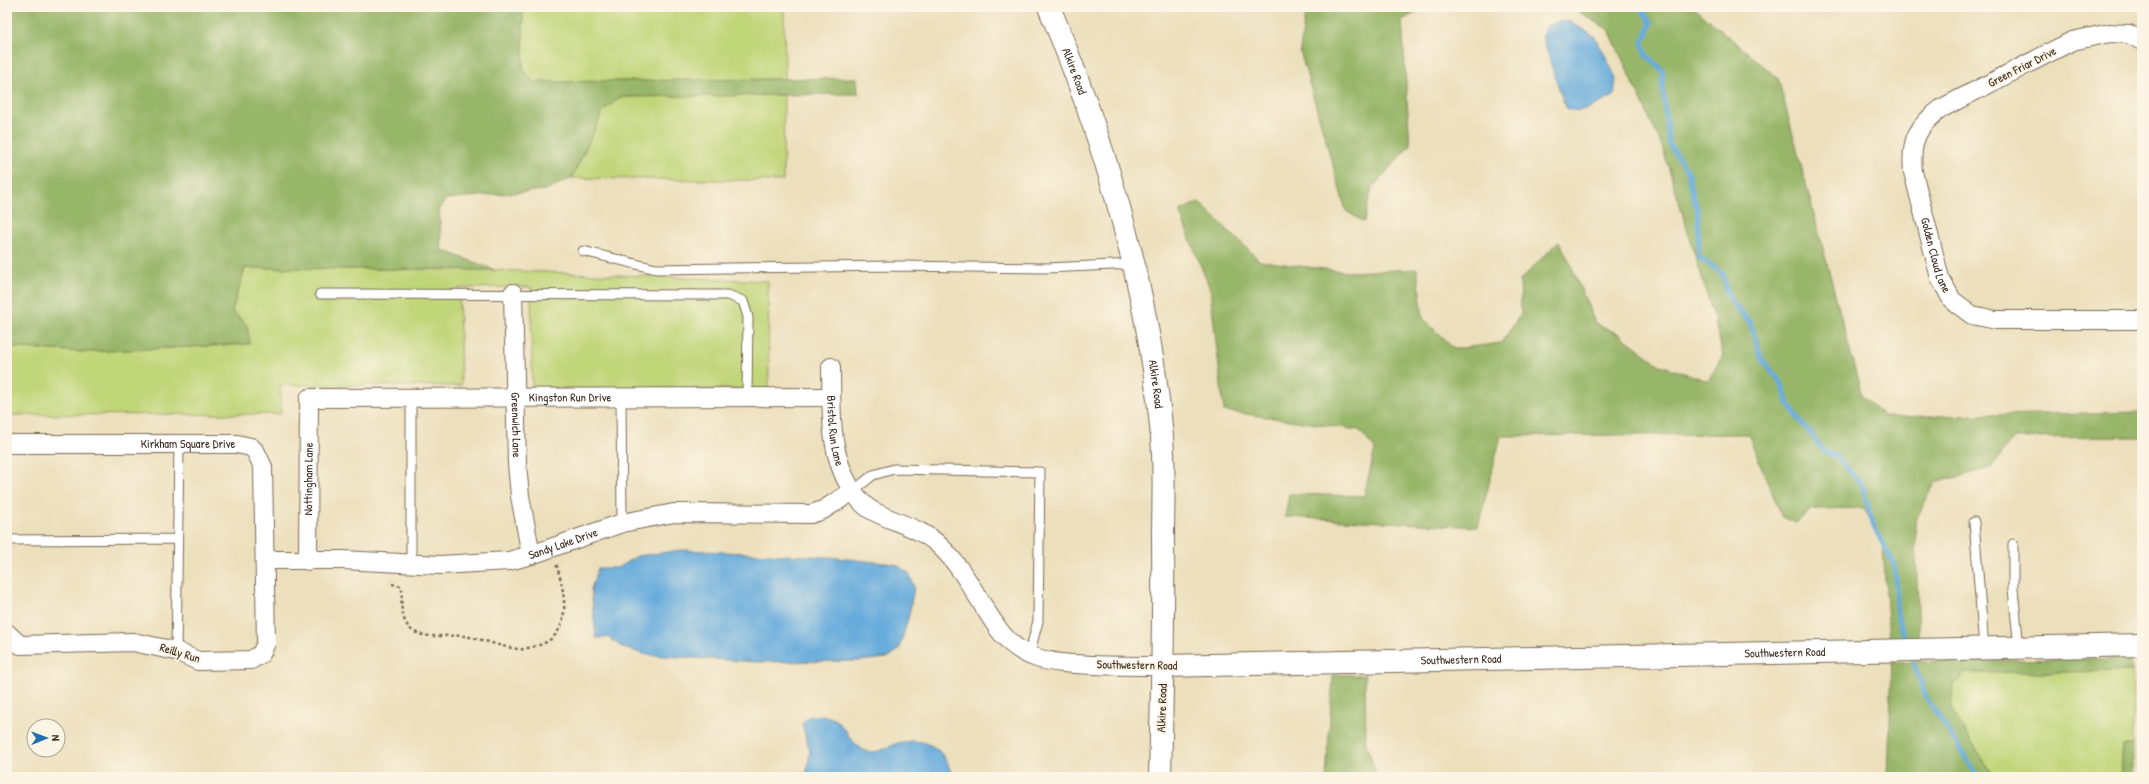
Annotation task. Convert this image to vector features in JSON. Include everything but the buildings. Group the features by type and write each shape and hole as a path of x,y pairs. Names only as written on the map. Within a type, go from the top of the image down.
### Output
{"street":[{"name":"Alkire Road","path":"1049,7 1067,52 1108,170 1134,264 1152,356 1162,439 1163,666 1160,777"},
{"name":"Green Friar Drive","path":"1915,135 1926,119 1942,108 2072,41 2110,33 2129,34 2142,41"},
{"name":"Golden Cloud Lane","path":"1915,135 1911,153 1913,172 1940,278 1952,300 1972,315 1996,320 2142,320"},
{"name":"Greenwich Lane","path":"513,293 517,464 520,496 531,555"},
{"name":"Bristol Run Lane","path":"831,367 835,454 842,473 853,491"},
{"name":"Kingston Run Drive","path":"309,398 621,396 832,397"},
{"name":"Nottingham Lane","path":"308,561 309,398"},
{"name":"Kirkham Square Drive","path":"7,444 244,444 256,452 263,467 266,560"},
{"name":"Southwestern Road","path":"853,491 862,503 872,511 922,532 938,544 952,558 964,574 998,629 1010,644 1029,655 1052,663 1163,666 2142,645"},
{"name":"Sandy Lake Drive","path":"266,560 440,565 508,561 531,555 622,523 674,513 812,514 823,510 853,491"},
{"name":"Reilly Run","path":"7,633 20,645 133,642 176,651 198,660 251,660 261,654 266,643 266,560"}],"lane":[{"path":"584,251 656,269 895,266 1047,268 1134,264"},
{"path":"320,294 513,293 728,295 743,301 748,317 747,396"},
{"path":"621,396 622,523"},
{"path":"411,397 411,563"},
{"path":"176,651 179,444"},
{"path":"853,491 873,476 894,469 1040,472 1038,621 1029,655"},
{"path":"1974,522 1984,648"},
{"path":"7,540 177,539"},
{"path":"2013,544 2013,589 2018,648"}],"path":[{"path":"392,584 400,586 402,589 402,613 407,624 413,631 426,636 464,636 520,649 532,647 546,643 554,637 564,615 563,589 552,547"}],"green space":[{"path":"7,7 523,7 523,70 534,82 857,78 858,94 620,97 603,111 572,178 545,190 446,199 439,210 442,250 495,270 245,268 232,311 247,325 250,344 85,352 7,347"},
{"path":"523,7 784,7 785,79 534,82 523,70"},
{"path":"1306,7 1426,7 1402,20 1410,145 1372,188 1364,222 1346,211 1300,51"},
{"path":"1564,7 1693,7 1778,78 1862,396 1885,417 2142,412 2142,437 2013,438 1991,468 1935,483 1915,521 1919,640 1889,638 1883,548 1864,508 1812,509 1796,523 1782,517 1748,434 1501,436 1478,527 1285,517 1289,494 1364,496 1375,449 1359,430 1224,411 1210,289 1179,211 1199,202 1260,261 1347,272 1417,269 1423,318 1454,349 1501,343 1521,314 1520,280 1559,241 1570,263 1595,323 1619,334 1660,365 1708,381 1723,355 1714,318 1662,146 1609,30 1573,8"},
{"path":"784,95 783,181 572,178 603,111 620,97"},
{"path":"245,268 495,270 768,281 769,389 532,389 531,287 459,288 461,386 280,385 281,414 7,415 7,347 85,352 249,344 247,325 232,311"},
{"path":"2131,658 2132,671 1966,673 1954,684 1951,709 1994,777 1888,777 1892,662"},
{"path":"2132,671 2133,746 2122,746 2122,777 1994,777 1951,709 1954,684 1966,673"},
{"path":"1333,675 1365,675 1366,745 1378,777 1326,777"},
{"path":"2122,746 2133,746 2133,777 2122,777"}],"water":[{"path":"1568,21 1594,36 1616,78 1614,96 1584,110 1571,110 1565,107 1542,36 1545,27 1557,22"},
{"path":"682,550 829,557 895,564 909,573 914,587 909,615 899,650 887,658 858,661 757,662 648,655 623,648 608,637 596,638 591,589 598,568 617,568 637,556"},
{"path":"822,715 832,718 838,722 856,745 866,751 874,752 908,741 926,743 940,752 949,767 952,777 806,777 810,751 802,724 808,717"}],"waterway":[{"path":"1641,7 1651,24 1642,43 1646,55 1663,71 1662,84 1669,144 1689,173 1690,185 1698,212 1699,257 1723,274 1727,293 1734,305 1750,322 1761,358 1782,384 1788,403 1799,419 1824,451 1836,456 1862,485 1874,527 1895,566 1898,619 1904,636"},
{"path":"1913,662 1926,697 1978,777"}]}
